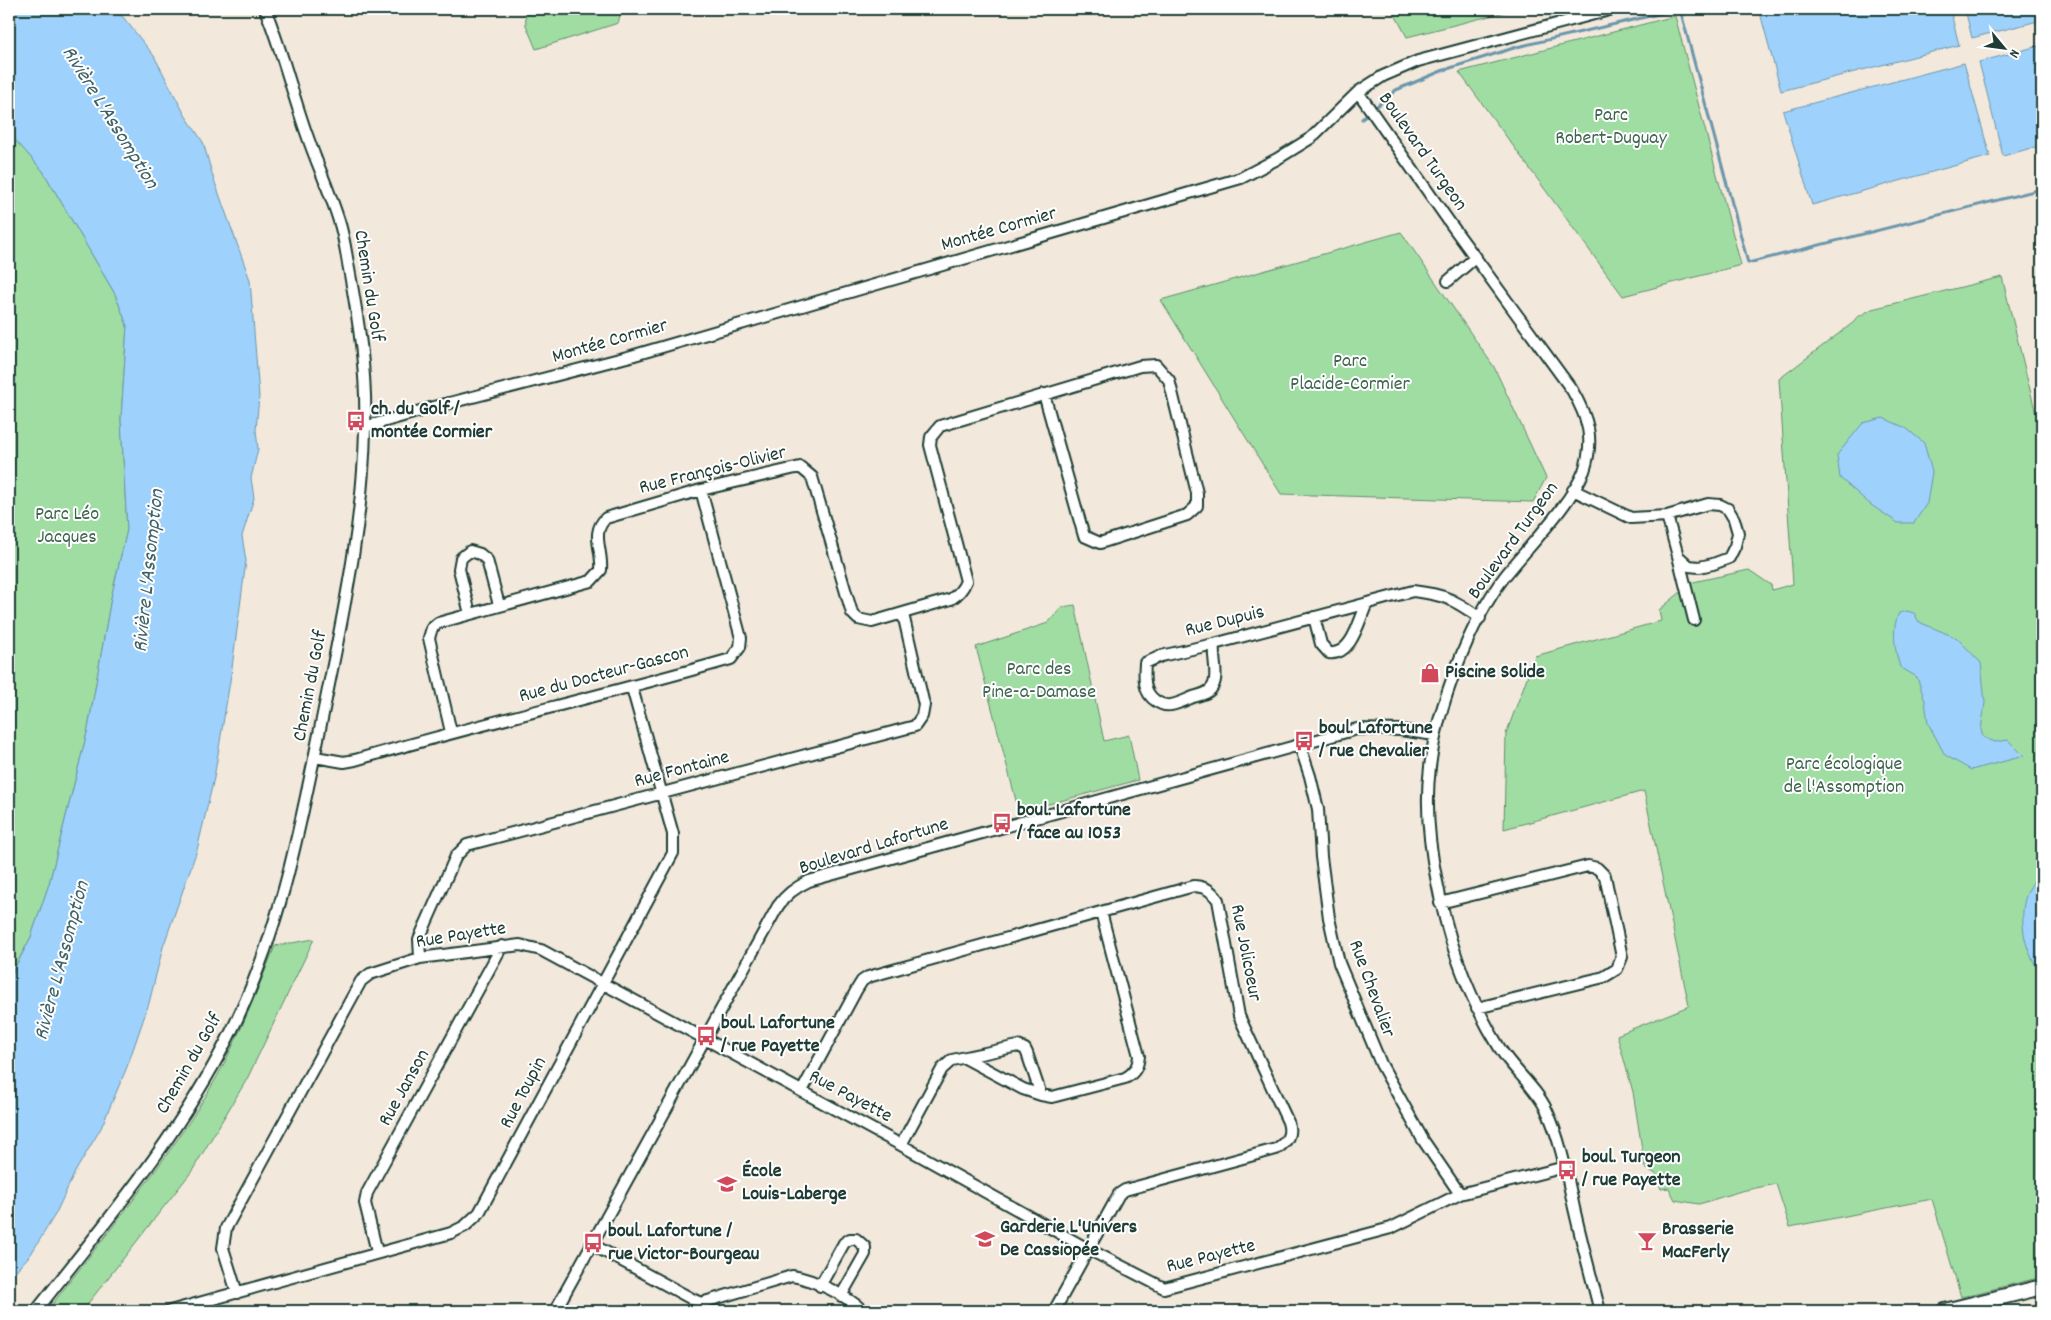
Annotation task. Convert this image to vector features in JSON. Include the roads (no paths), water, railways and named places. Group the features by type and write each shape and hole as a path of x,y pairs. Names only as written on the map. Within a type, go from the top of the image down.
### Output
{"main road":[{"path":"1945,1311 2042,1287"}],"street":[{"name":"Chemin du Golf","path":"36,1311 151,1162 203,1082 230,1033 274,925 296,847 355,548 363,479 365,427 361,346 355,303 340,223 306,134 265,9"},
{"name":"Montée Cormier","path":"365,427 434,407 631,356 1240,178 1277,159 1311,138 1358,92 1384,76 1418,61 1614,9"},
{"name":"Boulevard Turgeon","path":"1358,92 1572,390 1584,410 1589,429 1590,445 1583,472 1565,502 1503,578 1465,646 1435,735 1429,769 1426,810 1430,850 1440,903 1462,976 1477,1008 1502,1051 1546,1109 1565,1167 1600,1311"},
{"path":"1448,282 1476,257"},
{"name":"Rue François-Olivier","path":"451,732 429,638 432,628 438,623 591,581 601,570 602,561 597,532 600,524 606,518 701,490 800,467 812,477 852,613 858,618 872,622 903,614 951,599 963,589 966,580 930,445 931,437 940,426 1044,394 1140,366 1156,365 1169,380 1197,493 1196,506 1187,515 1100,543 1084,536 1044,394"},
{"name":"Rue du Docteur-Gascon","path":"314,757 344,762 355,760 451,732 632,688 731,659 740,647 741,638 701,490"},
{"path":"1572,490 1631,518 1667,516 1708,504 1720,505 1728,510 1734,518 1738,533 1736,546 1729,558 1699,567 1689,566 1678,556"},
{"path":"1667,516 1694,620"},
{"path":"470,614 459,569 461,558 470,551 480,554 487,560 499,605"},
{"name":"Rue Dupuis","path":"1214,644 1215,679 1213,686 1208,692 1169,706 1160,704 1151,698 1146,688 1144,676 1145,663 1161,656 1214,644 1412,591 1437,594 1457,601 1480,618"},
{"path":"1314,617 1321,644 1329,653 1336,654 1344,649 1350,640 1367,603"},
{"name":"Rue Fontaine","path":"420,958 419,940 456,856 467,845 915,726 922,716 924,705 903,614"},
{"name":"Rue Toupin","path":"170,1311 451,1233 465,1226 479,1213 673,853 673,834 632,688"},
{"name":"Boulevard Lafortune","path":"554,1311 778,906 790,892 809,880 1358,729 1400,730 1435,735"},
{"name":"Rue Chevalier","path":"1300,746 1318,809 1321,858 1328,909 1339,963 1381,1064 1423,1140 1460,1194"},
{"path":"1440,903 1588,866 1597,868 1605,876 1622,957 1617,969 1604,977 1477,1008"},
{"name":"Rue Jolicoeur","path":"802,1092 857,989 862,981 868,977 1194,886 1211,890 1218,900 1239,1016 1291,1131 1284,1144 1276,1149 1125,1190 1119,1194 1088,1250"},
{"path":"965,1058 1023,1089 1052,1097 1125,1078 1135,1071 1139,1056 1101,912"},
{"name":"Rue Payette","path":"237,1293 223,1248 226,1228 361,981 370,974 420,958 502,946 530,946 901,1145 1088,1250 1164,1288 1391,1228 1460,1194 1565,1167"},
{"name":"Rue Janson","path":"377,1252 365,1203 367,1193 502,946"},
{"path":"901,1145 947,1063 1013,1046 1025,1049 1040,1094"},
{"path":"820,1286 844,1243 850,1239 856,1239 865,1246 864,1254 841,1296"},
{"path":"591,1244 701,1303 792,1276 805,1278 855,1303 863,1311"},
{"path":"1054,1311 1088,1250"}],"water":[{"name":"Rivière L'Assomption","path":"9,9 110,9 123,17 154,56 185,115 203,142 213,177 250,280 259,396 256,430 258,449 251,478 254,498 242,536 246,561 231,675 214,778 197,850 163,947 149,1003 127,1067 101,1128 75,1172 56,1213 31,1254 9,1278 9,979 31,937 49,884 88,729 111,598 127,530 121,419 127,325 115,294 43,171 9,133"},
{"path":"1759,9 1950,9 1959,45 1781,91"},
{"path":"1965,9 2042,9 2042,20 1972,38"},
{"path":"2042,45 2042,145 2003,156 1979,62"},
{"path":"1964,63 1990,156 1812,205 1783,111"},
{"path":"1883,418 1906,428 1924,443 1932,472 1927,503 1914,523 1898,523 1871,505 1840,478 1837,455 1863,423"},
{"path":"1907,611 1914,613 1919,622 1957,638 1981,663 1985,703 1981,730 1983,737 1995,742 2008,740 2024,756 1971,770 1945,755 1928,723 1925,701 1917,677 1900,667 1898,661 1895,647 1895,626 1899,613"},
{"path":"2042,867 2042,973 2031,957 2025,938 2023,908 2026,895"}],"waterway":[{"path":"1362,119 1396,90 1444,70 1517,47 1680,9 1748,263 2042,189"}],"place":[{"name":"ch. du Golf / montée Cormier","path":"356,421"},
{"name":"Piscine Solide","path":"1430,673"},
{"name":"boul. Lafortune / rue Chevalier","path":"1304,741"},
{"name":"boul. Lafortune / face au 1053","path":"1002,823"},
{"name":"boul. Lafortune / rue Payette","path":"706,1036"},
{"name":"boul. Turgeon / rue Payette","path":"1567,1170"},
{"name":"École Louis-Laberge","path":"727,1184"},
{"name":"Garderie L'Univers De Cassiopée","path":"985,1239"},
{"name":"Brasserie MacFerly","path":"1647,1241"},
{"name":"boul. Lafortune / rue Victor-Bourgeau","path":"593,1243"}],"park label":[{"name":"Parc Robert-Duguay","path":"1611,128"},
{"name":"Parc Placide-Cormier","path":"1350,374"},
{"name":"Parc Léo Jacques","path":"67,526"},
{"name":"Parc des Pine-a-Damase","path":"1039,682"},
{"name":"Parc écologique de l'Assomption","path":"1844,776"}]}
